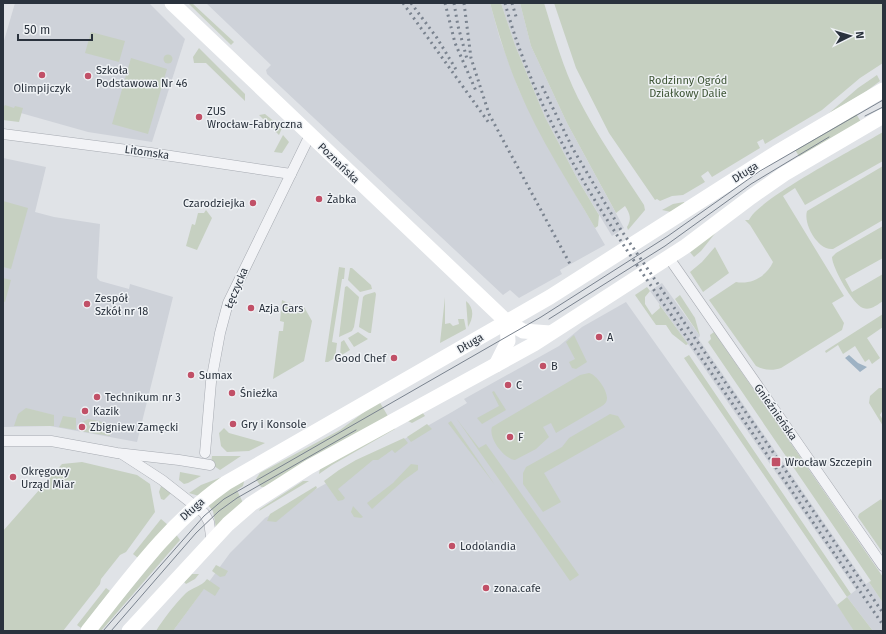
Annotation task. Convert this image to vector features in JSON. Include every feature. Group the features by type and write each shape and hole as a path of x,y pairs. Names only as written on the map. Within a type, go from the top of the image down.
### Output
{"street":[{"name":"Poznańska","path":"172,3 507,322 523,331 550,334"},
{"name":"Długa","path":"88,631 159,543 196,506 226,483 507,322 781,150 883,90"},
{"name":"Długa","path":"129,631 251,504 309,467 550,334 669,258 768,184 883,116"},
{"name":"Litomska","path":"3,134 202,160 291,174"},
{"name":"Łęczycka","path":"205,453 211,382 220,333 228,303 310,135"},
{"name":"Gnieźnieńska","path":"669,258 883,566"},
{"path":"496,365 508,341 507,322"},
{"path":"3,441 51,441 122,454 210,465"},
{"path":"122,454 162,480 204,513 209,522 212,543"}],"shaded area":[{"name":"Szkoła Podstawowa Nr 46","path":"15,3 149,3 185,39 152,142 88,132 3,108 3,44"},
{"path":"206,3 490,3 500,39 519,90 550,151 605,245 560,270 562,274 519,298 510,290 503,295 267,74 266,70 271,65"},
{"path":"501,3 520,3 531,46 567,123 624,228 612,236 578,180 545,117 515,45"},
{"name":"Zespół Szkół nr 18","path":"3,158 46,167 35,212 54,217 100,224 97,278 100,281 129,289 130,284 173,297 137,442 50,426 3,427"},
{"path":"662,283 700,336 698,338 866,584 869,582 883,603 883,631 873,631 847,597 856,590 688,344 650,291"},
{"path":"626,302 719,433 855,631 173,631 230,553 265,518 452,412 467,403 464,399 559,346 582,327"}],"green space":[{"path":"188,3 192,3 234,42 231,45"},
{"path":"490,3 501,3 515,45 545,117 578,180 599,215 598,226 595,228 545,143 527,108 507,58"},
{"path":"520,3 544,3 563,63 578,98 601,139 644,205 645,210 628,230 627,227 630,221 630,216 627,209 625,206 616,213 567,123 531,46"},
{"name":"Rodzinny Ogród Działkowy Dalie","path":"554,3 883,3 883,63 860,78 822,110 765,144 763,139 757,142 760,148 712,177 708,171 701,176 705,182 683,195 672,196 660,201 657,199 655,200 609,133 576,68"},
{"path":"91,32 125,41 119,62 85,53"},
{"path":"199,48 245,94 245,101 206,63 194,63 193,57"},
{"path":"168,54 173,59 168,64 163,59"},
{"path":"131,58 167,69 148,134 112,124"},
{"path":"877,75 880,81 864,93 828,114 858,88"},
{"path":"5,105 14,108 15,106 23,108 19,122 3,120 3,108"},
{"path":"855,112 861,122 800,158 794,148"},
{"path":"265,114 282,128 279,135 259,115"},
{"path":"883,132 883,161 805,205 795,188 783,196 844,296 832,303 844,323 842,330 781,368 768,370 756,366 709,300 736,282 742,283 753,281 763,275 773,262 750,225 745,220 749,220 756,211 789,187"},
{"path":"283,135 289,142 282,153 274,152"},
{"path":"883,166 883,220 833,249 822,246 813,236 807,223 807,211"},
{"path":"3,201 28,208 11,269 3,267"},
{"path":"684,202 685,204 671,212 662,210 673,204"},
{"path":"206,210 212,218 197,250 186,246 192,224 195,225 198,213 204,213"},
{"path":"883,226 883,258 845,279 852,292 883,274 883,301 866,309 859,305 849,293 835,269 832,257 836,253"},
{"path":"717,231 701,251 694,257 689,251"},
{"path":"715,247 729,273 703,292 690,272 702,262"},
{"path":"339,267 345,268 332,342 337,343 335,358 325,362"},
{"path":"350,268 352,268 371,285 372,289 360,292 348,280"},
{"path":"3,278 11,280 5,302 3,301"},
{"path":"347,286 359,297 352,331 339,337 345,287"},
{"path":"647,287 650,291 645,297 645,304 652,315 660,308 659,304 688,344 686,345 672,334 666,325 656,325 635,295"},
{"path":"375,292 371,333 369,333 359,327 363,297"},
{"path":"680,295 695,318 700,336 675,299"},
{"path":"445,297 445,324 450,323 453,326 459,324 458,319 464,319 466,329 440,343"},
{"path":"282,300 294,306 304,307 312,321 304,361 273,379 279,331 283,331 284,322 280,321"},
{"path":"466,301 472,310 471,321 468,327"},
{"path":"883,314 883,327 867,338 880,358 872,364 869,359 865,362 855,346 843,354 838,345 826,353 825,351"},
{"path":"358,332 368,339 354,347 348,338"},
{"path":"714,332 883,577 883,603 869,582 871,581 708,342 711,339 710,335"},
{"path":"574,335 587,362 576,369 572,368 569,362 575,359 566,342"},
{"path":"344,340 350,350 340,356 341,342"},
{"path":"689,355 851,594 847,597 684,358"},
{"path":"589,373 601,383 607,395 606,402 604,404 556,433 551,423 543,427 549,437 536,449 515,460 506,456 502,452 492,437 492,427 580,375"},
{"path":"879,388 883,388 883,410 880,415 883,420 883,426 869,403 870,396"},
{"path":"494,391 506,410 482,424 477,418 499,406 492,392"},
{"path":"379,401 389,418 264,487 261,487 256,479 260,473 340,430"},
{"path":"26,408 54,415 54,426 14,426 18,414"},
{"path":"422,412 425,416 412,423 408,421"},
{"path":"610,414 618,416 625,427 544,473 561,502 543,512 523,484 523,473 526,467 562,447 569,438"},
{"path":"63,416 76,418 76,430 59,427"},
{"path":"456,418 479,448 486,444 579,575 570,581"},
{"path":"88,419 104,423 109,428 110,436 80,431 82,422"},
{"path":"451,421 495,485 448,423"},
{"path":"427,424 432,429 411,442 407,437"},
{"path":"394,426 395,429 319,474 320,468"},
{"path":"224,428 229,433 265,443 249,451 227,452 221,446 219,433"},
{"path":"404,438 408,443 395,453 392,450 378,460 373,460 338,489 345,498 338,501 324,481 356,460"},
{"path":"212,456 241,456 220,470 211,464"},
{"path":"82,462 137,475 150,484 155,512 126,552 120,555 101,579 100,584 63,631 3,631 3,531 62,464"},
{"path":"411,464 418,465 418,470 404,480 372,509 367,503 393,483"},
{"path":"180,472 201,476 184,484 179,480"},
{"path":"222,477 199,496 189,493 201,485"},
{"path":"245,477 243,486 237,490 243,503 216,528 213,511 208,505"},
{"path":"303,481 309,481 259,511 260,509"},
{"path":"161,486 171,493 164,500 161,499 159,492"},
{"path":"316,486 317,488 276,522 267,521 270,514"},
{"path":"881,499 883,503 883,553 858,517 859,514"},
{"path":"353,506 363,517 354,517 351,512"},
{"path":"161,519 168,525 138,558 133,554"},
{"path":"175,533 180,540 101,631 96,631 158,556"},
{"path":"216,565 228,571 225,576 220,577 212,571"},
{"path":"192,574 199,574 195,579 186,584 184,582"},
{"path":"207,579 220,588 215,596 204,589 173,631 156,631 170,611 186,593 202,584"},
{"path":"106,588 110,591 81,628 77,625"},
{"path":"847,597 873,631 854,631 837,605"}],"water":[{"path":"849,355 858,363 867,367 860,372 845,358"}],"tram line":[{"path":"103,631 204,516 224,499 541,317 668,236 760,171 883,100"},
{"path":"865,116 883,107"},
{"path":"549,319 665,246 751,184 829,137"},
{"path":"111,631 196,533 219,511 237,498 356,430"}],"railway":[{"path":"403,3 489,123"},
{"path":"411,3 437,38 457,71"},
{"path":"445,3 455,43 476,91"},
{"path":"454,3 458,26 467,59"},
{"path":"464,3 471,58 489,114 570,264"},
{"path":"505,3 520,50 539,96 561,141 585,184 639,268 883,625"},
{"path":"512,3 517,20"},
{"path":"542,86 573,149 621,230 883,613"}],"place":[{"name":"Olimpijczyk","path":"42,75"},
{"name":"Szkoła Podstawowa Nr 46","path":"88,76"},
{"name":"ZUS Wrocław-Fabryczna","path":"199,117"},
{"name":"Żabka","path":"319,199"},
{"name":"Czarodziejka","path":"253,203"},
{"name":"Zespół Szkół nr 18","path":"87,304"},
{"name":"Azja Cars","path":"251,308"},
{"name":"A","path":"599,337"},
{"name":"Good Chef","path":"394,358"},
{"name":"B","path":"543,366"},
{"name":"Sumax","path":"191,375"},
{"name":"C","path":"508,385"},
{"name":"Śnieżka","path":"232,393"},
{"name":"Technikum nr 3","path":"97,397"},
{"name":"Kazik","path":"85,411"},
{"name":"Gry i Konsole","path":"233,424"},
{"name":"Zbigniew Zamęcki","path":"82,427"},
{"name":"F","path":"510,437"},
{"name":"Wrocław Szczepin","path":"776,462"},
{"name":"Okręgowy Urząd Miar","path":"13,477"},
{"name":"Lodolandia","path":"452,546"},
{"name":"zona.cafe","path":"486,588"}]}
